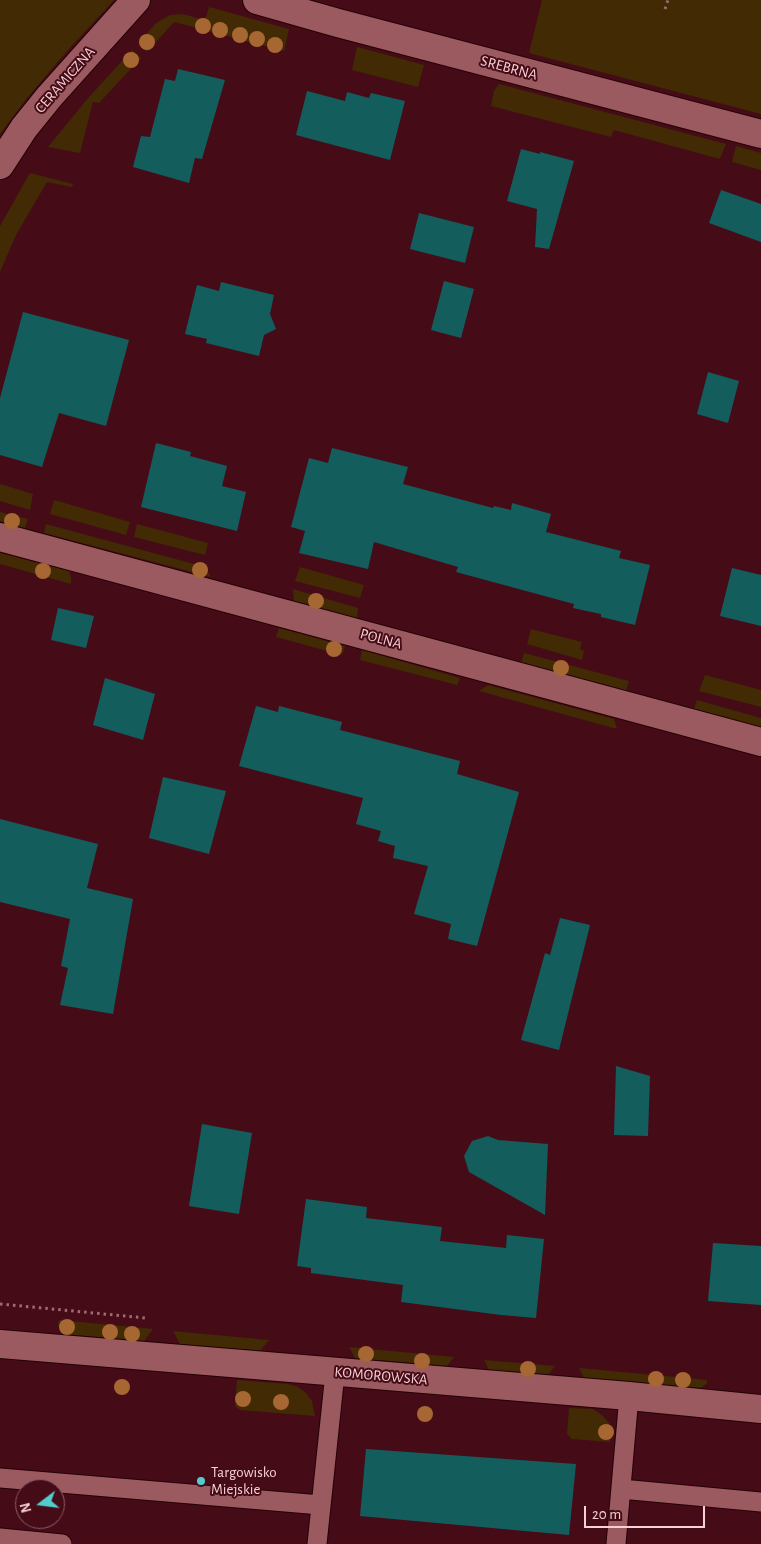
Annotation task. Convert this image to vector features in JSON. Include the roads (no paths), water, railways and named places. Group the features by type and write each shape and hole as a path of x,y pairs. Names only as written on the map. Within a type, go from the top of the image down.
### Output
{"street":[{"name":"CERAMICZNA","path":"0,165 24,128 49,97 136,0"},
{"name":"SREBRNA","path":"257,0 761,134"},
{"name":"POLNA","path":"0,536 761,742"},
{"name":"KOMOROWSKA","path":"0,1344 629,1396 761,1409"}],"lane":[{"path":"317,1544 335,1373"},
{"path":"616,1544 629,1396"},
{"path":"0,1478 321,1506"},
{"path":"621,1488 761,1502"},
{"path":"0,1538 62,1544"}],"place":[{"name":"Targowisko Miejskie","path":"201,1481"}]}
